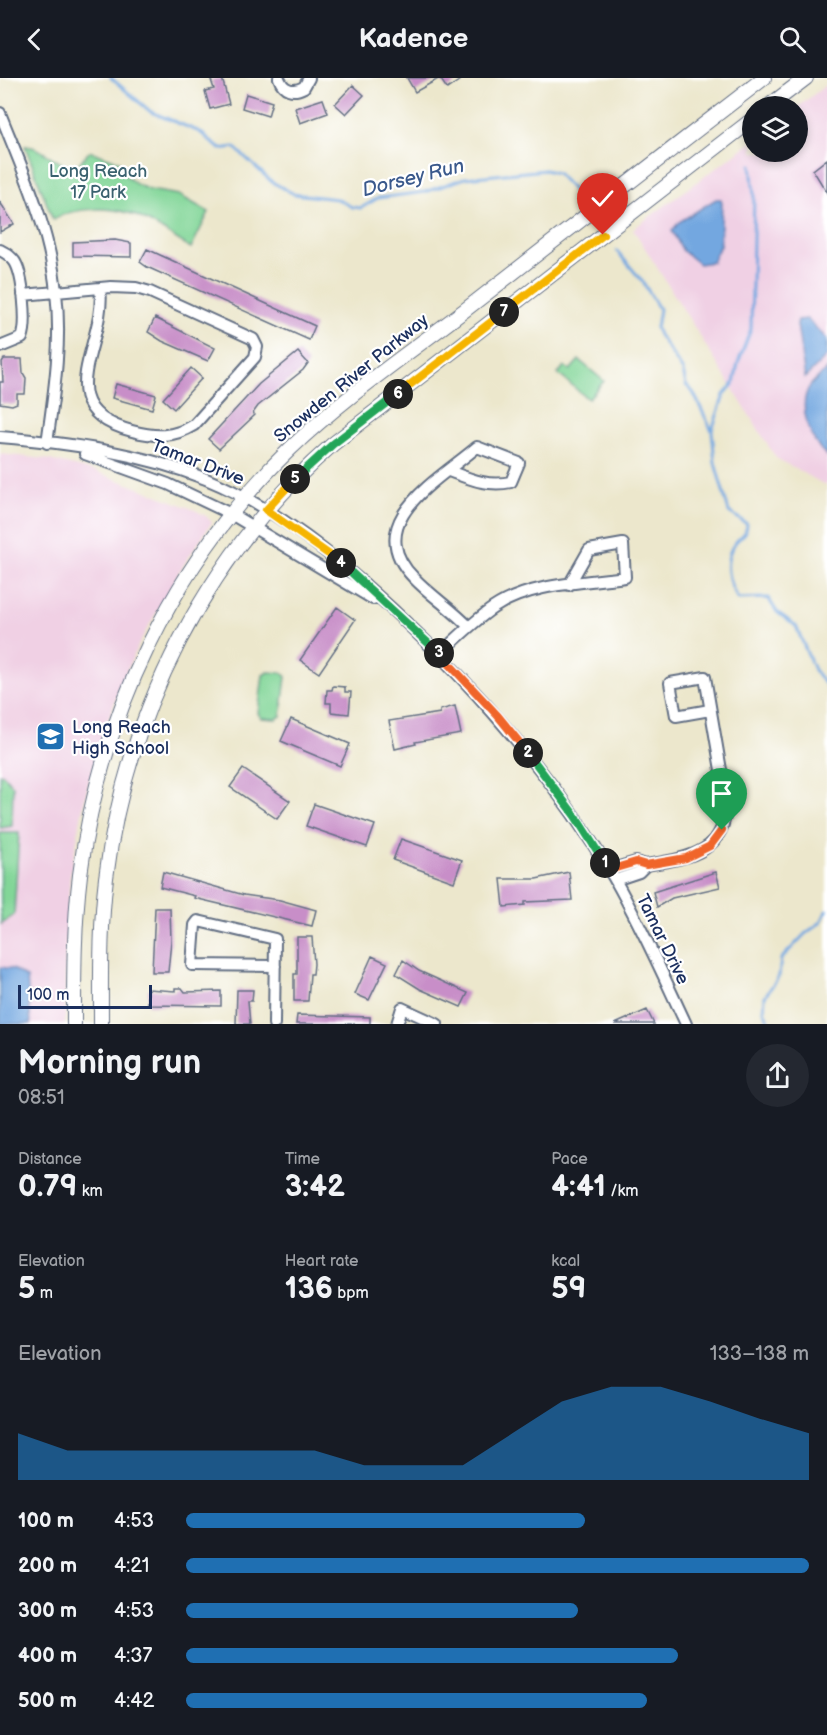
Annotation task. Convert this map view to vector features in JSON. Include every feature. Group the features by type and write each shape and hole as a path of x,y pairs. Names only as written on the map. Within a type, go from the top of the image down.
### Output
{"main road":[{"name":"Snowden River Parkway","path":"74,1024 75,939 80,876 92,805 104,758 130,685 148,645 208,544 244,497 316,425 764,78"},
{"path":"782,96 806,78"},
{"path":"100,1024 102,931 106,879 117,812 129,766 155,693 177,644 219,574 266,510 305,469 333,444 742,128"}],"street":[{"path":"279,78 285,88 293,91 304,87 309,78"},
{"path":"0,113 43,225 56,292 58,354 47,443"},
{"path":"0,250 8,254 16,264 23,295 24,332 17,342 0,347"},
{"path":"23,295 100,288 123,287 150,292 253,339 257,347 255,357 194,425 182,432 156,436 118,427 98,416 84,390 87,358 100,319 100,288"},
{"name":"Tamar Drive","path":"0,437 154,462 207,480 266,510 331,555 440,654 526,750 575,816 615,880 686,1024"},
{"name":"Tamar Drive","path":"47,443 134,471 231,514 362,591 405,620"},
{"path":"448,471 479,483 501,484 511,482 519,463 477,447 448,471 406,507 398,524 397,548 405,567 414,578 469,627"},
{"path":"440,654 469,627 507,600 533,591 625,577 623,544 589,550 569,585"},
{"path":"609,870 636,862 646,865 699,853 717,838 727,812 705,677 670,683 675,716 710,710"},
{"path":"615,880 639,872 646,865"},
{"path":"274,1024 275,966 275,939 198,921 195,925 192,965 275,966"},
{"path":"397,1024 402,1008 437,1024"}],"shaded area":[{"path":"827,84 827,486 776,458 633,229 742,149 742,162 808,162 808,99"},
{"name":"Long Reach High School","path":"0,454 46,459 95,471 195,510 212,522 179,572 141,640 122,681 96,754 70,876 65,959 65,1024 0,1024"}],"green space":[{"name":"Long Reach 17 Park","path":"25,146 37,149 74,169 90,151 120,162 126,176 136,184 150,190 179,195 209,212 191,248 146,220 129,213 107,209 84,210 62,215 53,220"},
{"path":"579,360 604,381 588,399 558,374 564,366 570,370"},
{"path":"268,672 283,673 286,677 281,716 276,719 261,718 258,713 263,675"},
{"path":"0,774 3,774 13,786 12,826 0,828"},
{"path":"0,833 19,833 14,915 1,924"}],"water":[{"path":"716,199 721,199 722,203 720,246 712,262 699,264 683,251 672,231 679,222"},
{"path":"807,319 827,339 827,356 805,378 797,324 798,320"},
{"path":"827,369 827,456 816,442 807,424 804,404 810,386"},
{"path":"0,967 13,969 27,978 31,1024 0,1024"}],"building":[{"path":"222,78 229,104 210,109 205,91 214,89 211,80"},
{"path":"407,78 440,78 415,92"},
{"path":"440,78 463,78 447,89"},
{"path":"353,85 364,95 346,114 335,104"},
{"path":"246,94 272,102 268,116 242,108"},
{"path":"323,99 328,113 300,123 295,108"},
{"path":"827,159 827,193 813,170"},
{"path":"0,202 14,224 0,232"},
{"path":"115,240 131,243 131,257 73,256 73,242"},
{"path":"147,249 315,326 309,340 147,267 140,262"},
{"path":"155,318 215,348 208,361 162,341 148,332"},
{"path":"298,352 308,363 303,370 258,406 253,413 255,415 219,449 208,439 259,384"},
{"path":"4,359 22,359 23,373 26,378 25,394 17,394 17,403 12,405 0,403 0,382 3,382 2,362"},
{"path":"191,368 202,378 174,409 163,399"},
{"path":"116,384 156,395 152,409 112,398"},
{"path":"337,607 355,620 319,673 300,660"},
{"path":"333,686 345,687 345,692 351,692 349,714 331,712 331,703 326,703 327,690 332,690"},
{"path":"455,706 461,734 415,742 416,744 395,749 389,721 440,713 440,710"},
{"path":"291,719 350,744 340,766 281,741"},
{"path":"243,769 290,801 277,819 230,787"},
{"path":"314,804 375,825 367,847 306,826"},
{"path":"401,839 462,860 454,882 393,860"},
{"path":"163,872 244,895 280,900 316,910 312,926 194,898 195,896 160,887"},
{"path":"569,872 572,900 525,902 525,905 504,907 501,879 536,879"},
{"path":"716,872 720,887 672,898 657,907 653,892"},
{"path":"155,908 170,908 171,941 168,972 152,972"},
{"path":"297,937 312,937 314,964 313,974 310,974 308,1001 294,1001"},
{"path":"372,956 387,963 369,1000 355,994"},
{"path":"403,960 419,971 468,993 461,1007 420,989 396,974"},
{"path":"175,988 182,988 185,992 221,991 221,1006 148,1005 148,989 175,991"},
{"path":"237,990 253,990 252,1001 248,1001 250,1024 236,1024"},
{"path":"647,1010 654,1024 615,1024"},
{"path":"297,1015 370,1017 370,1024 296,1024"}],"waterway":[{"name":"Dorsey Run","path":"111,78 151,112 200,132 220,149 234,147 272,182 294,194 337,199 352,207 361,208 378,198 425,192 465,178 545,170 557,173 574,191"},
{"path":"712,430 724,395 734,383 738,363 751,329 754,195 751,165"},
{"name":"Dorsey Run","path":"617,251 643,282 659,309 656,328 659,335 683,371 686,385 693,392 712,431 715,463 729,512 747,524 745,533 735,543 729,557 729,579 734,593 738,599 768,598 777,612 796,626 814,670 827,686"},
{"name":"Dorsey Run","path":"770,1024 764,1011 765,996 779,976 781,959 805,934 821,922 827,910"}],"place":[{"name":"Long Reach High School","path":"51,737"}],"route":[{"path":"603,235 333,444 305,469 266,510 299,531 366,584 448,661 526,750 575,816 609,870 636,862 646,865 686,858 710,846 722,830"}]}
